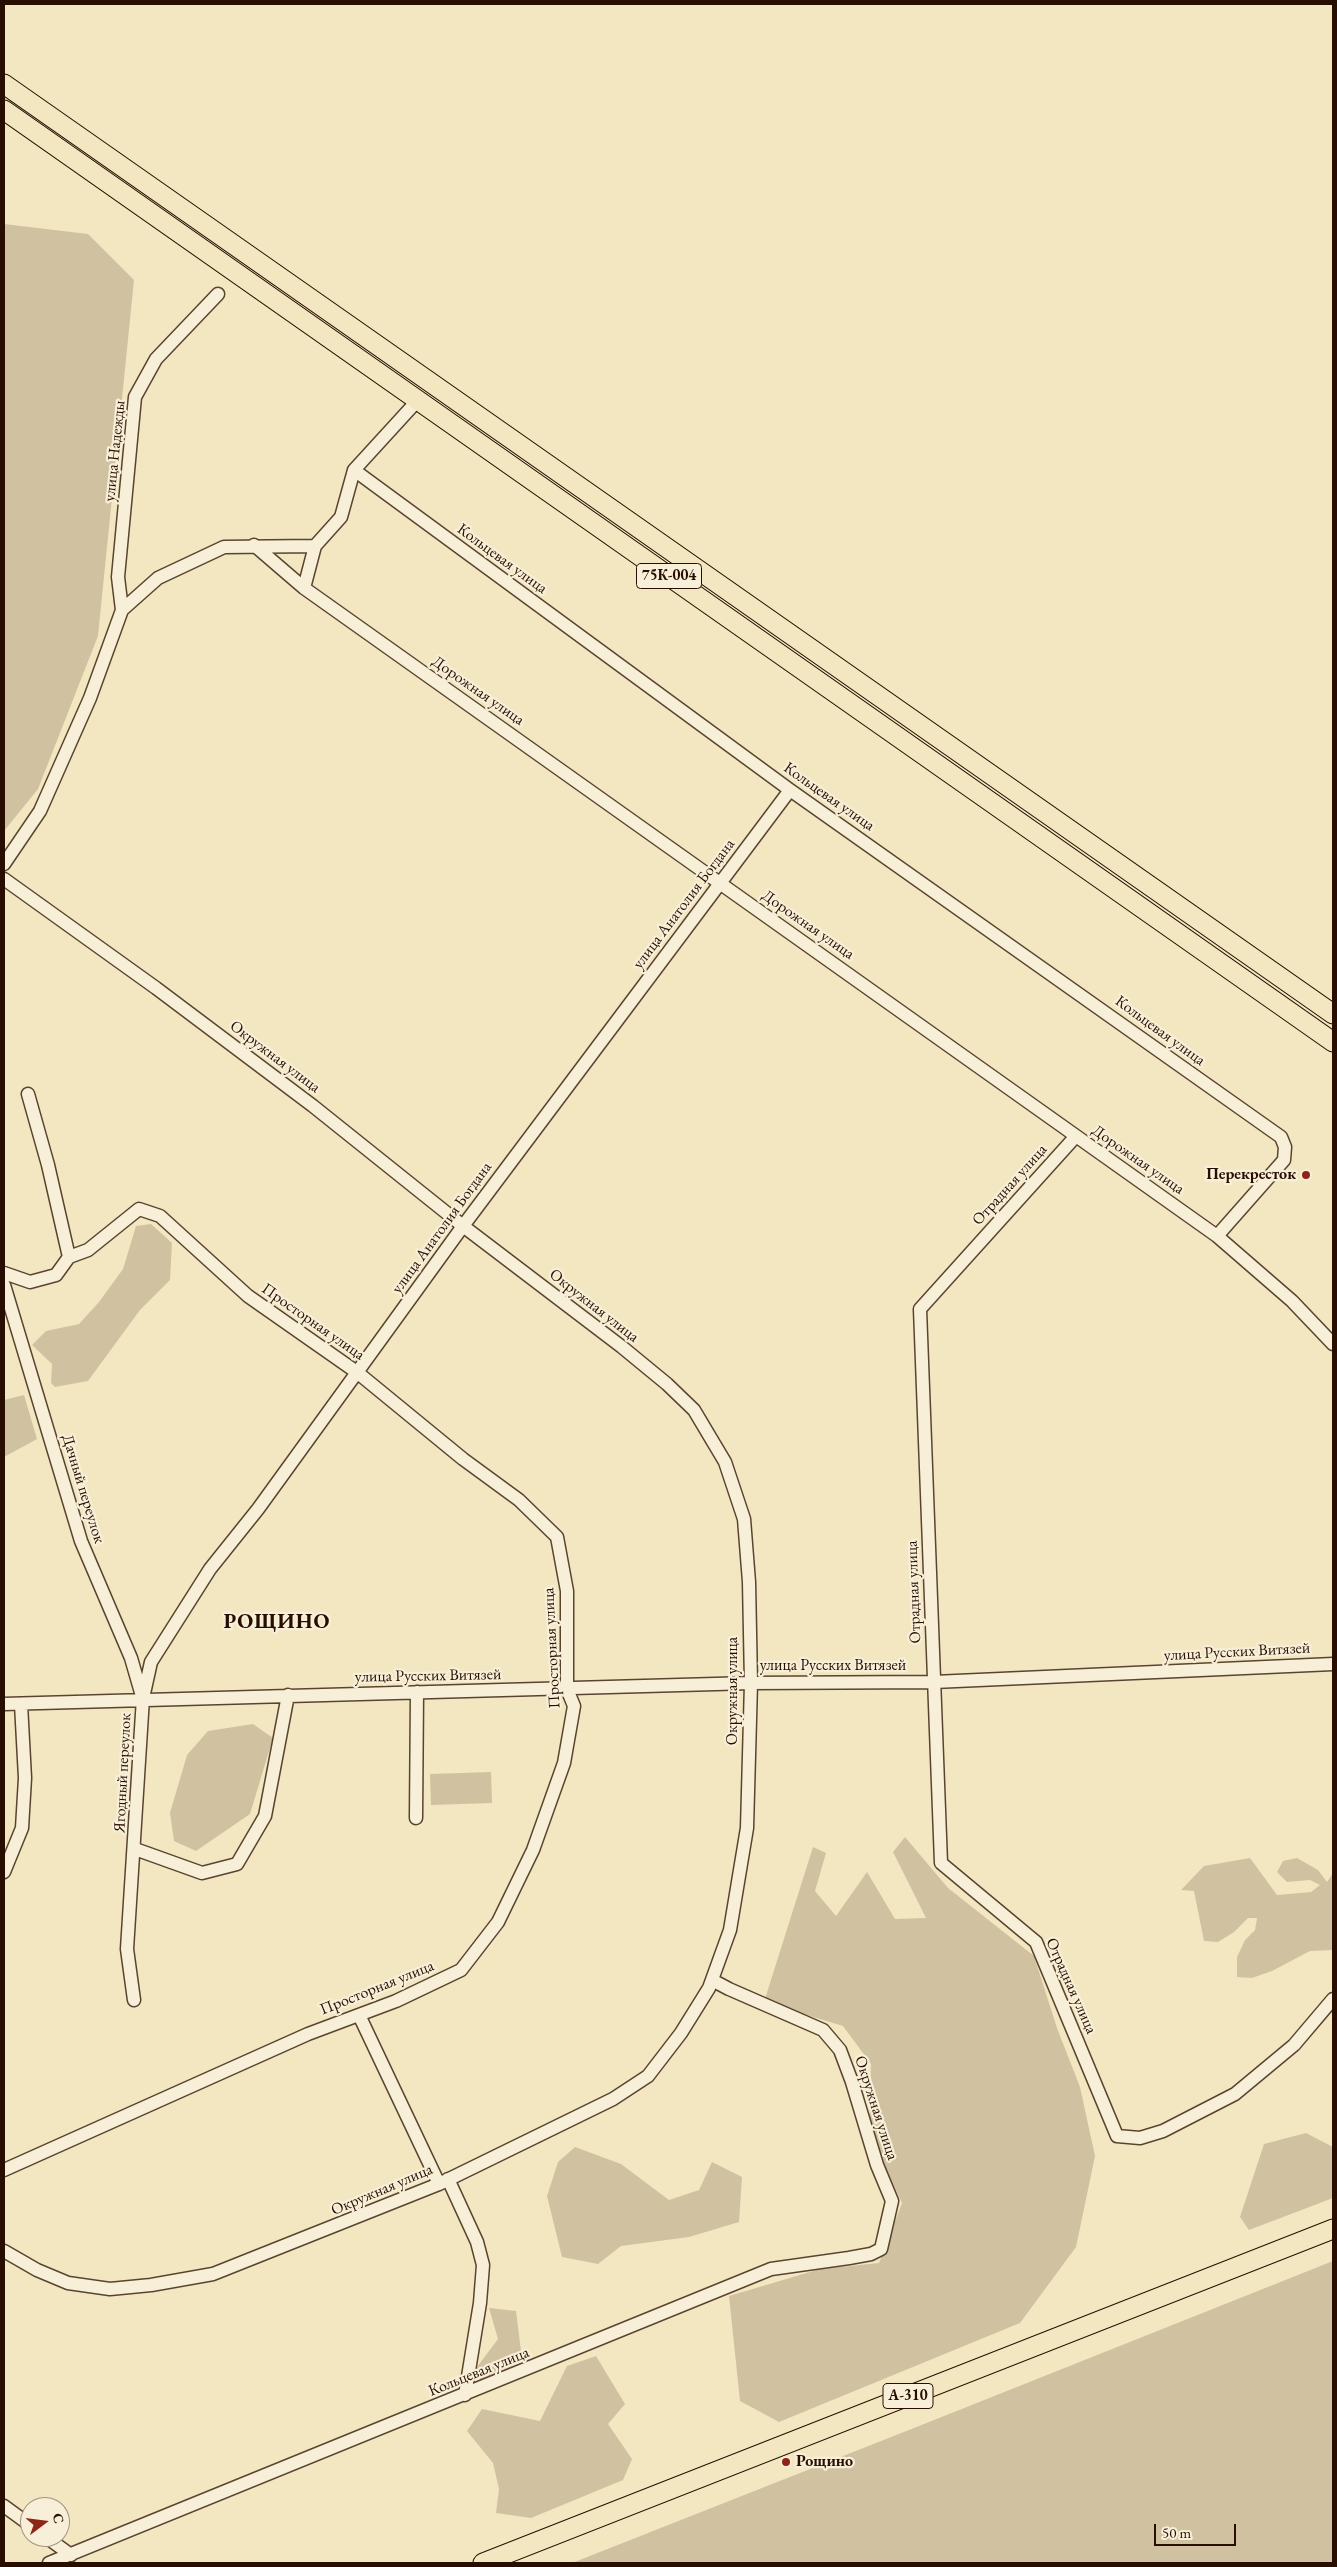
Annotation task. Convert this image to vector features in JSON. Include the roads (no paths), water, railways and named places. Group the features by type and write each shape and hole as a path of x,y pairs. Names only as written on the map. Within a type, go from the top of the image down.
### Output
{"highway":[{"name":"75К-004","path":"4,84 1333,1014"},
{"name":"75К-004","path":"4,110 1333,1042"},
{"name":"А-310","path":"483,2563 1333,2228"}],"street":[{"name":"улица Надежды","path":"4,864 40,811 90,698 122,610 118,577 135,397 156,359 218,294"},
{"path":"304,588 315,546 341,517 354,470 418,400"},
{"name":"Кольцевая улица","path":"354,470 790,790 1281,1137 1285,1148 1284,1160 1217,1236"},
{"name":"улица Надежды","path":"122,610 158,578 224,547 254,545 315,546"},
{"name":"Дорожная улица","path":"254,545 304,588 1217,1236 1292,1300 1333,1344"},
{"name":"улица Анатолия Богдана","path":"143,1698 151,1662 210,1569 258,1510 463,1226 790,790"},
{"name":"Окружная улица","path":"4,879 156,988 313,1106 463,1226 622,1347 667,1384 694,1410 724,1462 744,1519 749,1582 751,1683 747,1828 730,1930 712,1980 681,2033 648,2076 613,2099 443,2182 213,2274 151,2285 110,2289 68,2283 37,2270 4,2251"},
{"path":"28,1094 48,1165 69,1257"},
{"name":"Отрадная улица","path":"1076,1136 920,1309 941,1863 1036,1942 1117,2136 1140,2138 1163,2130 1235,2094 1294,2045 1332,2002"},
{"name":"Просторная улица","path":"4,1273 30,1282 56,1275 69,1257 88,1250 139,1209 160,1216 248,1296 358,1373 463,1459 519,1500 557,1537 567,1591 567,1689 574,1706 564,1763 533,1850 498,1922 461,1970 396,2001 308,2034 4,2170"},
{"name":"Дачный переулок","path":"4,1284 81,1541 131,1658 143,1698"},
{"name":"улица Русских Витязей","path":"4,1704 143,1698 751,1683 934,1682 1333,1664"},
{"path":"416,1818 417,1692"},
{"name":"Ягодный переулок","path":"135,1848 202,1873 237,1864 265,1816 288,1695"},
{"name":"Ягодный переулок","path":"134,2000 127,1949 135,1848 143,1698"},
{"path":"4,1872 22,1828 25,1778 21,1704"},
{"name":"Окружная улица","path":"712,1980 729,1990 822,2030 832,2040 840,2050 852,2082 877,2165 892,2202"},
{"path":"359,2015 443,2182 477,2242 483,2264 480,2303 465,2395"},
{"name":"Кольцевая улица","path":"49,2563 772,2269 871,2254 881,2249 892,2202"},
{"path":"4,2506 20,2518"},
{"path":"60,2547 71,2555"}],"place":[{"name":"Перекресток","path":"1306,1175"},
{"name":"Рощино","path":"786,2462"}],"district":[{"name":"РОЩИНО","path":"277,1622"}]}
